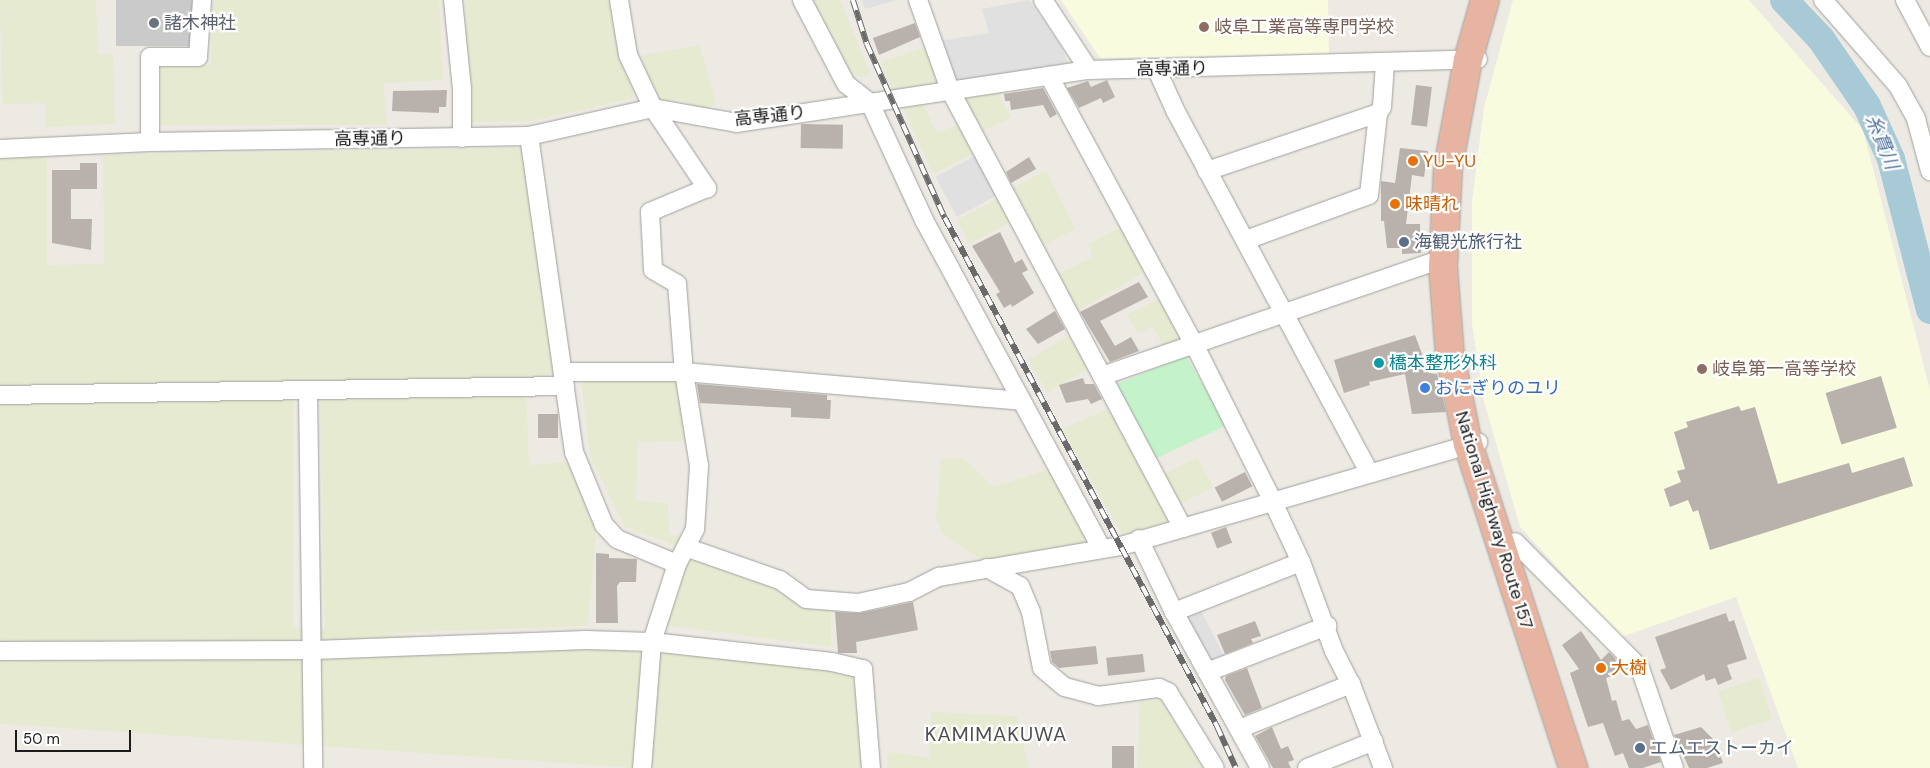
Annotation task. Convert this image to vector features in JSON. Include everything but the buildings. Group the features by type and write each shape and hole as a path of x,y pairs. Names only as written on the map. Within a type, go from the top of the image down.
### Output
{"highway":[{"name":"National Highway Route 157","path":"1485,0 1475,60 1463,168 1459,266 1474,443 1515,542 1588,768"},
{"name":"National Highway Route 157","path":"1498,0 1475,60 1448,168 1444,261 1450,355 1474,443 1573,768"}],"street":[{"path":"150,142 150,57 198,57 202,0"},
{"path":"453,0 462,88 462,138"},
{"path":"619,0 628,55 653,108 708,188 650,212 653,270 676,284 684,372 699,466 695,529 688,548 677,564 652,642 642,768"},
{"path":"802,0 846,84 870,103 924,220 1101,548"},
{"path":"918,0 950,90 1183,528"},
{"path":"1043,0 1089,70"},
{"path":"1823,0 1898,86 1916,119 1930,171"},
{"path":"1905,0 1930,47"},
{"name":"高専通り","path":"0,149 150,142 529,136 653,108 737,123 1089,70 1157,70 1475,60"},
{"path":"1246,240 1369,196 1378,113 1382,107 1385,63"},
{"path":"1157,70 1207,171 1246,240 1369,472"},
{"path":"1049,76 1194,344 1273,502 1301,562 1327,626 1334,651 1351,684 1383,768"},
{"path":"1207,171 1378,113"},
{"path":"529,136 574,452 604,525 616,539 677,564"},
{"path":"1102,376 1430,263 1444,261"},
{"path":"0,395 308,391 684,372 1021,401"},
{"path":"308,391 314,650 313,768"},
{"path":"688,548 780,580 806,599 829,603 858,603 909,592 939,577 986,567 1018,566 1183,528 1369,472 1474,443"},
{"path":"1139,539 1174,612 1260,768"},
{"path":"1515,542 1640,668 1674,768"},
{"path":"1174,612 1301,562"},
{"path":"986,567 1020,586 1032,612 1042,668 1065,687 1098,696 1158,688 1168,692 1215,768"},
{"path":"1207,672 1327,626"},
{"path":"0,652 314,650 586,640 652,642 864,668 871,768"},
{"path":"1238,729 1351,684"},
{"path":"1307,768 1374,741"}],"shaded area":[{"path":"0,0 96,0 98,55 113,54 115,124 46,127 45,103 2,104"},
{"name":"諸木神社","path":"116,0 193,0 193,46 116,46"},
{"path":"213,0 439,0 443,80 383,83 387,125 160,125 160,65 211,65"},
{"path":"465,0 612,0 634,98 532,121 468,122"},
{"path":"808,0 840,0 871,75 855,77 839,62"},
{"path":"862,0 897,0 865,9"},
{"path":"1029,0 1060,45 1070,68 955,85 939,41 989,33 982,9"},
{"name":"岐阜工業高等専門学校","path":"1061,0 1328,0 1329,54 1100,58"},
{"name":"岐阜第一高等学校","path":"1513,0 1749,0 1863,130 1930,390 1930,768 1798,768 1736,597 1621,637 1520,527 1484,401 1472,324 1472,200 1484,108"},
{"path":"700,45 716,103 706,110 681,100 657,100 640,56"},
{"path":"925,47 942,82 893,91 881,62"},
{"path":"996,90 1011,118 980,132 963,96"},
{"path":"923,104 937,133 963,123 978,151 933,174 903,107"},
{"path":"525,148 559,369 541,380 0,386 0,155 47,157 47,265 104,264 103,155"},
{"path":"977,155 998,195 957,217 936,177"},
{"path":"1046,171 1076,229 1038,248 1009,190"},
{"path":"1002,196 1015,220 970,244 957,220"},
{"path":"1121,228 1146,271 1074,313 1053,277 1093,257 1088,244"},
{"path":"1161,299 1182,336 1179,343 1164,347 1152,326 1138,334 1127,314"},
{"path":"1069,336 1088,369 1047,392 1028,360"},
{"path":"581,377 677,378 685,441 638,442 636,500 668,504 669,534 685,538 679,546 625,527 590,456"},
{"path":"526,395 529,465 569,462 597,523 588,626 325,635 320,400"},
{"path":"0,399 293,399 293,636 0,636"},
{"path":"1109,409 1175,522 1124,537 1061,429"},
{"path":"1197,457 1213,487 1178,506 1162,476"},
{"path":"941,458 964,459 993,487 1053,468 1091,544 985,562 943,534 936,520"},
{"path":"695,557 767,583 801,606 831,608 831,647 667,625 688,561"},
{"path":"2,607 641,652 633,768 0,723"},
{"path":"1200,609 1225,657 1209,665 1185,617"},
{"path":"661,649 856,673 862,768 649,768 657,653"},
{"path":"1759,678 1772,719 1731,732 1718,691"},
{"path":"1161,701 1202,768 1137,768 1140,702"},
{"path":"931,712 1017,716 1029,768 888,768 887,752 929,758"}],"green space":[{"path":"1186,356 1227,425 1155,459 1112,386"}],"waterway":[{"name":"糸貫川","path":"1784,0 1821,39 1867,106 1891,159 1930,310"}],"railway":[{"path":"853,0 867,44 945,218 1217,726 1236,768"}],"place":[{"name":"諸木神社","path":"154,23"},
{"name":"岐阜工業高等専門学校","path":"1204,27"},
{"name":"YU-YU","path":"1413,161"},
{"name":"味晴れ","path":"1395,204"},
{"name":"海観光旅行社","path":"1404,242"},
{"name":"橋本整形外科","path":"1379,363"},
{"name":"岐阜第一高等学校","path":"1702,369"},
{"name":"おにぎりのユリ","path":"1425,388"},
{"name":"大樹","path":"1601,668"},
{"name":"エムエストーカイ","path":"1640,748"}],"district":[{"name":"KAMIMAKUWA","path":"996,734"}]}
